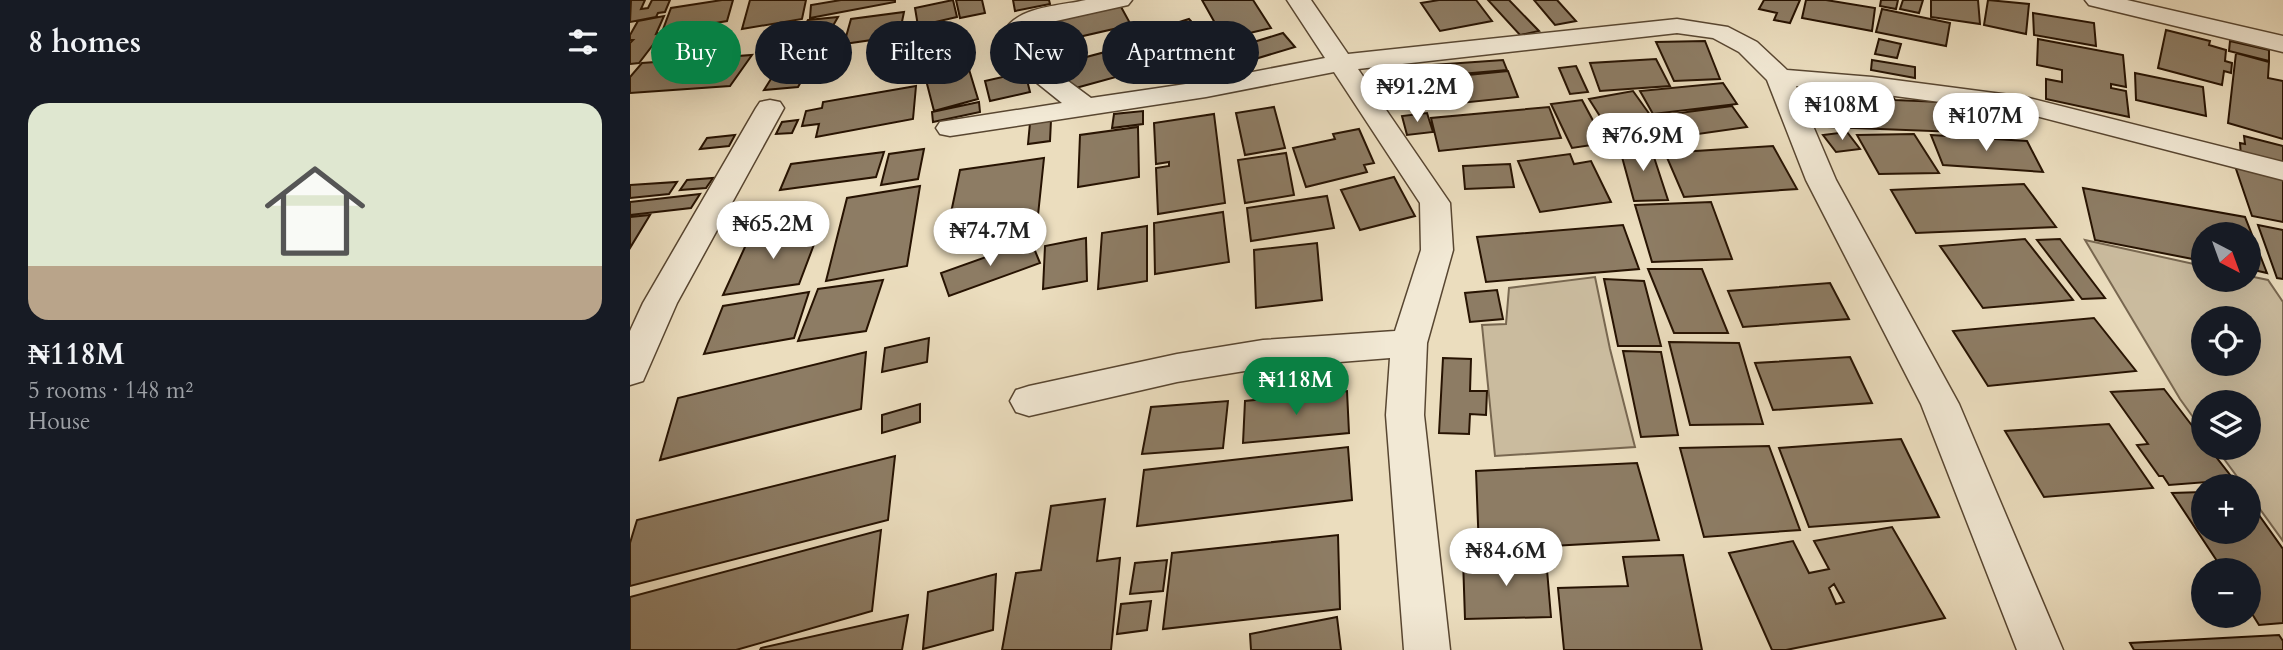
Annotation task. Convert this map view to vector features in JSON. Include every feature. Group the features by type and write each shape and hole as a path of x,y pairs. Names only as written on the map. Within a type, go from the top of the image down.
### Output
{"street":[{"path":"1085,107 1025,61 1016,31 1020,24 1030,19 1120,0"},
{"path":"1299,0 1434,202 1437,250 1409,343 1405,415 1427,650"},
{"path":"2096,0 2283,44"},
{"path":"950,128 1206,89 1340,63 1668,17 1719,32 1748,47 1779,77 1821,180 1940,404 2040,650"},
{"path":"1779,77 1872,85 2025,105 2283,171"},
{"path":"630,371 660,303 771,108"},
{"path":"1029,401 1177,368 1263,354 1409,343"}],"shaded area":[{"path":"2085,240 2191,263 2191,292 2261,292 2261,279 2268,280 2283,302 2283,541 2261,511 2261,474 2235,474 2225,460 2261,460 2261,390 2191,390 2191,414"},
{"path":"1595,277 1635,447 1495,456 1482,325 1506,324 1509,288"}],"building":[{"path":"631,0 645,0 641,9 648,8 652,0 670,0 665,12 658,13 656,17 630,22"},
{"path":"733,0 727,21 666,21 671,8"},
{"path":"750,0 806,0 802,19 755,21 755,27 742,29"},
{"path":"841,0 895,2 810,18 811,5"},
{"path":"953,0 957,17 940,21 917,21 915,8"},
{"path":"956,0 982,0 985,13 960,18"},
{"path":"1013,0 1049,0 1050,4 1015,11"},
{"path":"1202,0 1253,0 1271,28 1259,31 1259,21 1214,21"},
{"path":"1476,0 1492,21 1440,31 1421,3"},
{"path":"1488,0 1509,0 1539,31 1520,35"},
{"path":"1534,0 1557,0 1576,21 1555,25"},
{"path":"1764,0 1800,0 1790,23 1774,20 1777,13 1759,9"},
{"path":"1806,0 1826,0 1875,8 1872,31 1802,18"},
{"path":"1881,0 1898,0 1896,9 1880,6"},
{"path":"1903,0 1923,0 1919,13 1900,9"},
{"path":"1931,0 1978,0 1980,24 1931,17"},
{"path":"1988,0 2029,4 2026,34 1984,25"},
{"path":"1120,5 1129,21 1102,21 1102,32 1088,35 1088,21 1049,21"},
{"path":"1882,9 1950,23 1946,46 1876,32"},
{"path":"904,12 902,21 866,21 866,41 852,43 851,19"},
{"path":"2033,13 2094,23 2096,46 2034,35"},
{"path":"664,16 662,21 651,21 651,47 639,63 630,64 630,43 633,40 630,40 630,35 638,21"},
{"path":"838,17 836,21 808,20"},
{"path":"2166,30 2210,41 2209,45 2226,50 2225,61 2232,63 2231,73 2224,71 2222,85 2158,68"},
{"path":"1283,33 1295,47 1259,58 1259,40"},
{"path":"1879,39 1901,44 1897,58 1875,54"},
{"path":"2038,39 2123,55 2126,87 2111,84 2111,88 2126,91 2129,117 2046,99 2046,79 2062,82 2062,70 2037,65"},
{"path":"1705,41 1720,79 1674,81 1656,42"},
{"path":"2230,41 2269,50 2269,61 2229,51"},
{"path":"1102,53 1102,81 1072,89 1070,84 1088,84 1088,57"},
{"path":"2236,53 2269,62 2268,78 2283,81 2283,139 2228,123"},
{"path":"752,55 741,70 741,56"},
{"path":"1656,59 1670,86 1600,91 1590,63"},
{"path":"1503,60 1507,70 1437,76 1433,65"},
{"path":"1872,60 1915,67 1915,78 1871,70"},
{"path":"651,62 651,84 731,84 630,93 630,77 642,63"},
{"path":"1427,66 1428,78 1385,81 1384,68"},
{"path":"1576,66 1588,92 1570,94 1559,68"},
{"path":"1508,71 1518,97 1403,109 1397,82"},
{"path":"2135,73 2203,87 2206,116 2136,100"},
{"path":"990,80 990,84 1028,84 1030,92 990,101 985,81"},
{"path":"1723,83 1737,104 1653,114 1640,91"},
{"path":"768,84 800,84 798,87 764,90"},
{"path":"927,84 973,84 978,99 934,111"},
{"path":"916,86 913,119 816,137 819,124 802,126 806,111 822,108 823,102"},
{"path":"1633,91 1663,133 1617,143 1589,99"},
{"path":"1816,91 1891,94 1895,100 1942,102 1957,132 1828,127"},
{"path":"1582,100 1605,143 1572,148 1551,104"},
{"path":"979,102 980,112 933,122 932,112"},
{"path":"1732,106 1747,127 1670,138 1657,116"},
{"path":"1274,107 1285,148 1245,155 1236,113"},
{"path":"1549,107 1561,138 1439,151 1431,118"},
{"path":"1999,110 2014,131 1968,132 1953,111"},
{"path":"1143,111 1143,124 1112,128 1114,114"},
{"path":"1427,113 1433,132 1407,135 1402,116"},
{"path":"1214,114 1225,203 1158,214 1156,168 1169,166 1169,162 1156,164 1154,123"},
{"path":"798,120 792,133 776,134 782,122"},
{"path":"1051,120 1050,141 1028,144 1030,123"},
{"path":"1138,127 1139,177 1078,187 1080,135"},
{"path":"1359,129 1374,163 1364,165 1367,172 1306,187 1293,148 1335,139 1333,134"},
{"path":"1847,132 1860,149 1836,152 1823,135"},
{"path":"1914,134 1939,173 1879,174 1857,135"},
{"path":"735,135 729,146 700,149 707,138"},
{"path":"1931,135 2027,141 2043,172 1943,165"},
{"path":"2244,136 2283,146 2283,166 2241,156 2240,143 2245,144"},
{"path":"1650,145 1668,200 1634,201 1619,146"},
{"path":"1773,146 1797,189 1684,197 1665,153"},
{"path":"924,149 918,179 881,185 889,154"},
{"path":"884,152 876,177 780,190 791,164"},
{"path":"1286,153 1294,195 1245,203 1238,160"},
{"path":"1570,154 1574,164 1591,161 1611,202 1540,212 1518,161"},
{"path":"1044,158 1038,215 1011,219 1009,236 944,246 960,170"},
{"path":"2234,163 2283,172 2283,222 2252,216"},
{"path":"1510,164 1514,187 1465,189 1463,166"},
{"path":"1394,177 1415,216 1360,230 1341,190"},
{"path":"713,178 706,188 680,190 687,180"},
{"path":"677,182 669,194 630,198 630,185"},
{"path":"2024,184 2056,227 1916,233 1891,190"},
{"path":"920,186 907,266 826,281 847,198"},
{"path":"2083,188 2245,217 2247,222 2191,222 2191,259 2095,240"},
{"path":"700,194 691,208 630,215 630,202"},
{"path":"1327,196 1334,228 1251,241 1247,208"},
{"path":"1711,202 1732,259 1652,262 1635,205"},
{"path":"760,203 754,216 730,218 737,206"},
{"path":"1223,212 1229,262 1155,274 1154,223"},
{"path":"650,215 630,248 630,217"},
{"path":"1623,225 1639,269 1486,282 1477,237"},
{"path":"821,226 799,284 723,295 750,236"},
{"path":"1147,226 1147,281 1098,289 1102,233"},
{"path":"2261,226 2283,230 2283,279 2277,278 2261,233"},
{"path":"1086,238 1087,281 1043,289 1045,246"},
{"path":"2025,239 2073,300 1983,308 1940,246"},
{"path":"2060,239 2105,298 2082,299 2037,240"},
{"path":"1031,241 1040,263 949,296 941,273"},
{"path":"1317,243 1322,300 1256,308 1254,250"},
{"path":"2261,258 2267,273 2261,272"},
{"path":"1648,269 1702,269 1728,333 1674,333"},
{"path":"1604,279 1644,281 1661,346 1618,346"},
{"path":"883,280 866,331 798,341 818,289"},
{"path":"1830,283 1849,319 1743,327 1728,291"},
{"path":"1497,290 1503,319 1470,322 1465,293"},
{"path":"809,292 794,338 704,354 723,306"},
{"path":"2094,318 2136,371 1988,386 1953,331"},
{"path":"929,338 927,362 882,372 885,348"},
{"path":"1669,342 1739,343 1763,424 1690,425"},
{"path":"1623,351 1661,352 1678,435 1641,437"},
{"path":"866,352 861,409 660,460 678,398"},
{"path":"1850,357 1872,403 1773,410 1755,363"},
{"path":"1443,358 1471,359 1470,391 1487,391 1486,415 1470,414 1469,434 1439,433"},
{"path":"2164,389 2191,424 2191,460 2218,460 2229,474 2191,474 2191,483 2169,485 2163,476 2159,476 2137,445 2148,444 2111,392"},
{"path":"1347,391 1349,433 1243,443 1245,401"},
{"path":"1228,401 1223,448 1142,454 1151,407"},
{"path":"920,404 920,422 882,433 882,415"},
{"path":"2109,424 2153,488 2044,497 2005,431"},
{"path":"1901,439 1939,517 1809,527 1779,448"},
{"path":"1769,446 1800,530 1704,537 1680,448"},
{"path":"1348,447 1352,500 1137,526 1144,470"},
{"path":"895,456 888,520 630,586 630,543 637,520"},
{"path":"1637,463 1659,540 1479,550 1476,471"},
{"path":"2191,492 2191,522 2172,493"},
{"path":"1105,499 1097,561 1120,558 1111,650 1002,650 1016,573 1041,570 1051,506"},
{"path":"2261,518 2283,549 2283,623 2261,625 2261,558 2215,558 2206,544 2261,544"},
{"path":"1892,527 1945,618 1786,650 1772,650 1729,553 1793,541 1809,573 1829,569 1814,541","holes":["1834,584 1844,602 1836,604 1829,588"]},
{"path":"881,530 872,611 736,650 630,650 630,597"},
{"path":"1338,535 1340,609 1163,629 1172,553"},
{"path":"1683,555 1702,650 1564,650 1558,588 1628,586 1623,557"},
{"path":"1546,558 1551,617 1465,619 1463,559"},
{"path":"1167,560 1163,591 1130,594 1135,563"},
{"path":"996,574 993,630 923,649 928,592"},
{"path":"1151,601 1147,630 1117,634 1121,604"},
{"path":"908,615 902,650 760,650 761,648"},
{"path":"1337,617 1341,650 1251,650 1250,634"},
{"path":"2279,635 2283,641 2283,650 2134,650 2130,643"}]}
